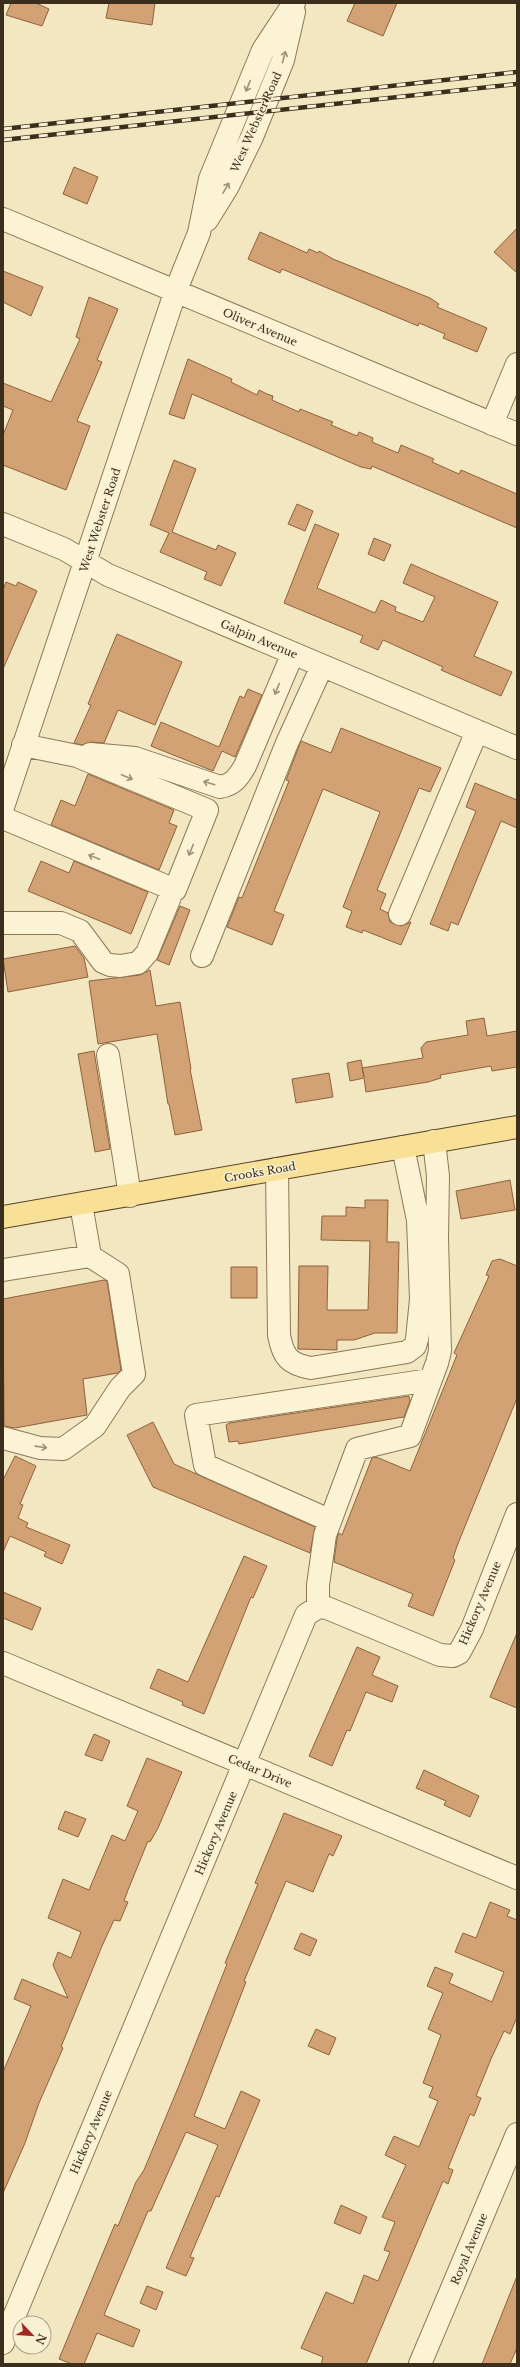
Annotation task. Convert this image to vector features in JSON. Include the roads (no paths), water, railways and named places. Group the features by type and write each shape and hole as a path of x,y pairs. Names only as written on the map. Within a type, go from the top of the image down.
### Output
{"main road":[{"name":"Crooks Road","path":"3,1217 130,1196 517,1127"}],"street":[{"name":"West Webster Road","path":"3,807 176,290 198,233 210,179 263,50 295,3"},
{"name":"Oliver Avenue","path":"3,219 176,290 517,434"},
{"path":"492,424 517,364"},
{"name":"Galpin Avenue","path":"3,524 64,548 108,576 517,748"},
{"path":"26,737 94,755 135,758 220,787 229,785 238,778 245,766 293,653"},
{"path":"202,956 287,743 322,666"},
{"path":"400,914 477,731"},
{"path":"3,818 175,890 207,810 77,756 26,737"},
{"path":"3,923 44,922 72,926 80,932 103,962 110,965 126,965 138,963 147,953 170,897"},
{"path":"108,1055 130,1196"},
{"path":"318,1607 318,1585 325,1535 329,1520 357,1449 410,1436 440,1351 437,1238 438,1176 434,1141"},
{"path":"277,1169 279,1335 287,1357 296,1365 311,1368 407,1352 415,1346 417,1339 421,1299 418,1220 403,1147"},
{"path":"81,1204 90,1256"},
{"path":"3,1270 90,1256 118,1274 134,1374 120,1388 94,1426 63,1449 40,1448 3,1438"},
{"path":"329,1520 205,1465 196,1415 430,1380"},
{"name":"Hickory Avenue","path":"3,2343 245,1765 306,1615 318,1607 327,1608 440,1655 453,1656 459,1653 472,1629 517,1514"},
{"name":"Cedar Drive","path":"3,1663 517,1878"},
{"name":"Royal Avenue","path":"420,2364 517,2134"}],"railway":[{"path":"3,129 517,72"},
{"path":"3,140 517,84"}]}
